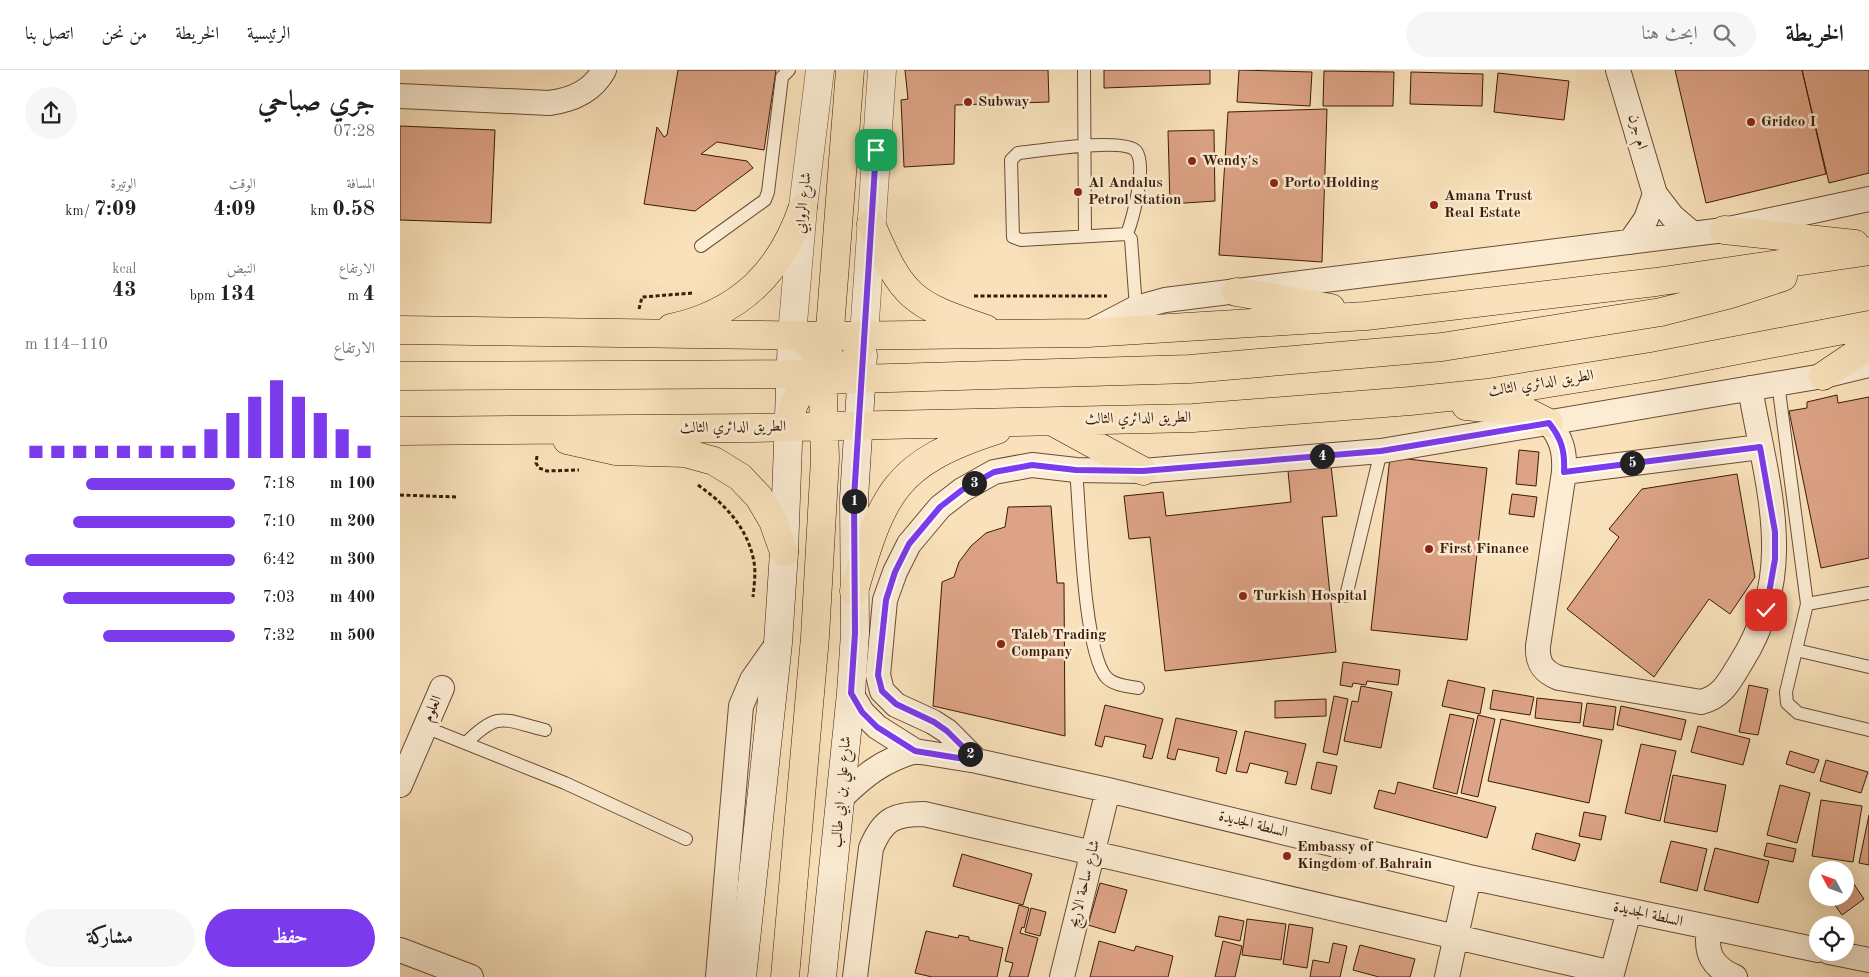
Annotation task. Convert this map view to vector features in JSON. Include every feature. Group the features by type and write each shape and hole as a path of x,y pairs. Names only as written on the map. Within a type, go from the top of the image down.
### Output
{"highway":[{"path":"785,977 815,637 825,460 825,377 850,70"},
{"path":"637,335 691,323 736,302 769,273 778,261 790,240 803,207"},
{"path":"871,224 889,265 900,282 917,300 938,312 1006,336"},
{"path":"1724,230 1863,250"},
{"path":"400,330 792,336 1006,336 1088,333 1366,316 1656,282 1863,250"},
{"path":"400,376 862,377 1190,369 1442,347 1661,312 1731,294 1863,250"},
{"path":"1236,292 1366,316"},
{"name":"الطريق الدائري الثالث","path":"400,431 542,431 859,426 1193,418 1488,393 1655,366 1869,325"},
{"path":"792,336 806,342 815,350 832,402 840,413 859,426"},
{"path":"788,427 794,400 808,386 840,371 852,363 860,351 864,336"},
{"path":"1823,376 1869,345"},
{"path":"1410,401 1527,412 1549,423"},
{"path":"1051,421 1143,471"},
{"path":"854,591 877,518 894,490 906,476 926,461 966,440 1025,422"},
{"path":"542,431 566,440 616,451 685,453 714,461 740,477 759,497 772,521 784,552"}],"main road":[{"name":"شارع الروابي","path":"792,336 803,207 820,70"},
{"path":"864,336 884,72"},
{"path":"742,977 778,643 784,552 792,336"},
{"name":"شارع علي بن ابي طالب","path":"822,977 841,798 855,633 854,498 864,336"}],"street":[{"path":"400,96 549,103 569,100 586,91 604,70"},
{"name":"ام جرن","path":"1618,70 1655,194 1672,216 1693,234"},
{"path":"1630,242 1646,220 1655,194"},
{"path":"1088,333 1136,302 1236,292 1724,230 1869,199"},
{"path":"977,761 947,731 934,722 896,704 882,691 878,675 886,600 895,572 909,544 940,507 962,490 994,472 1032,465 1076,470 1143,471 1381,451 1823,376 1869,365"},
{"path":"1549,423 1557,433 1565,453 1564,472 1538,646 1537,656 1541,666 1549,674 1559,678 1700,702 1718,695 1744,658 1757,635 1772,585 1775,559 1775,532 1750,388"},
{"path":"1564,472 1760,447"},
{"path":"718,977 741,706 752,680 778,643"},
{"name":"العلوم","path":"400,785 442,688"},
{"name":"السلطة الجديدة","path":"851,693 862,712 877,727 915,751 977,761 1108,790 1470,877 1708,929 1809,948"},
{"name":"السلطة الجديدة","path":"841,798 874,768 894,758 915,751"},
{"name":"شارع ساحة الاريج","path":"1062,977 1108,790"},
{"path":"855,977 870,848 878,830 890,819 906,814 924,814 1093,852 1456,936 1612,975 1629,911"},
{"path":"1446,977 1470,877"},
{"path":"1708,929 1706,946 1711,957 1718,967 1735,977"},
{"path":"400,950 471,977"},
{"path":"1854,957 1869,960"}],"lane":[{"path":"701,246 765,200 768,192 782,77 789,70"},
{"path":"1084,70 1085,235"},
{"path":"1085,145 1128,145 1136,151 1140,159 1137,204 1127,234 1015,239 1012,234 1011,160 1018,153 1085,145"},
{"path":"1127,234 1131,239 1136,302"},
{"path":"1778,383 1807,604 1786,692 1787,703 1798,713 1869,730"},
{"path":"1346,596 1381,451"},
{"path":"1076,470 1088,620 1099,665 1107,678 1116,684 1138,688"},
{"path":"1807,604 1869,593"},
{"path":"1796,650 1869,667"},
{"path":"466,743 489,722 500,719 545,730"},
{"path":"425,727 565,783 686,839"}],"path":[{"path":"637,335 642,297 670,296 701,291"},
{"path":"967,296 1136,302"},
{"path":"542,431 536,462 539,468 547,471 586,470"},
{"path":"689,481 720,501 736,519 747,540 754,563 753,602"},
{"path":"400,495 456,497"}],"building":[{"path":"678,70 776,70 764,150 717,142 701,154 747,161 753,168 695,211 644,204 657,127 664,137 667,135"},
{"path":"905,70 1048,70 1049,102 955,105 954,164 904,167 901,100 908,99"},
{"path":"1104,70 1210,70 1210,84 1104,88"},
{"path":"1239,70 1312,72 1310,106 1237,102"},
{"name":"Gridco I","path":"1675,70 1802,70 1826,174 1706,203"},
{"path":"1802,70 1869,70 1869,173 1829,183"},
{"path":"1324,71 1394,72 1393,106 1323,106"},
{"path":"1411,72 1483,74 1482,106 1410,104"},
{"path":"1498,73 1569,81 1564,120 1494,112"},
{"name":"Porto Holding","path":"1327,109 1322,262 1219,255 1228,112"},
{"path":"400,126 495,130 491,223 400,220"},
{"path":"1214,130 1215,201 1170,204 1168,131"},
{"path":"1837,395 1838,403 1869,397 1869,558 1821,568 1789,411 1807,408 1807,402"},
{"path":"1519,450 1539,452 1536,486 1516,484"},
{"name":"First Finance","path":"1390,457 1487,468 1467,640 1371,630"},
{"name":"Turkish Hospital","path":"1331,466 1337,516 1322,517 1336,652 1165,671 1150,537 1129,539 1124,496 1163,492 1166,516 1291,502 1288,471"},
{"path":"1737,474 1755,577 1730,614 1709,599 1654,677 1567,609 1619,537 1609,529 1642,489"},
{"path":"1512,494 1537,497 1534,517 1509,514"},
{"name":"Taleb Trading Company","path":"1051,506 1057,583 1064,583 1065,736 933,706 942,582 954,577 959,562 971,546 986,533 1005,527 1008,507"},
{"path":"1343,662 1400,670 1398,685 1367,681 1366,685 1353,683 1352,687 1340,685"},
{"path":"1448,680 1485,688 1480,714 1442,706"},
{"path":"1749,685 1768,689 1758,735 1739,732"},
{"path":"1361,686 1392,692 1381,748 1344,741 1352,701 1358,702"},
{"path":"1493,690 1534,697 1530,715 1490,709"},
{"path":"1334,696 1348,699 1337,755 1323,752"},
{"path":"1537,698 1582,703 1580,723 1535,718"},
{"path":"1326,699 1326,716 1275,718 1275,701"},
{"path":"1587,703 1616,707 1613,730 1583,726"},
{"path":"1105,705 1163,719 1152,759 1143,757 1146,745 1105,736 1102,747 1095,745"},
{"path":"1621,706 1686,720 1681,740 1617,725"},
{"path":"1450,714 1474,719 1457,794 1433,788"},
{"path":"1478,715 1495,719 1478,797 1461,793"},
{"path":"1176,718 1237,731 1226,774 1216,771 1219,758 1178,749 1175,760 1167,758"},
{"path":"1501,719 1602,740 1589,803 1488,781"},
{"path":"1698,726 1750,739 1743,765 1691,752"},
{"path":"1245,731 1306,744 1296,785 1285,783 1288,772 1250,763 1247,773 1236,771"},
{"path":"1641,744 1676,751 1660,821 1625,813"},
{"path":"1790,751 1819,760 1814,773 1786,764"},
{"path":"1826,760 1868,772 1861,793 1820,781"},
{"path":"1317,762 1337,766 1331,794 1311,789"},
{"path":"1673,775 1726,785 1717,832 1664,822"},
{"path":"1398,782 1496,807 1487,838 1374,808 1379,790 1395,794"},
{"path":"1780,785 1810,793 1797,843 1767,835"},
{"path":"1821,800 1862,806 1853,861 1812,856"},
{"path":"1584,812 1606,816 1601,840 1579,836"},
{"path":"1869,815 1869,865 1859,863"},
{"path":"1536,833 1580,844 1575,861 1532,849"},
{"path":"1671,841 1707,849 1697,891 1660,882"},
{"path":"1767,843 1796,849 1793,862 1764,856"},
{"path":"1715,848 1769,861 1758,903 1704,890"},
{"path":"962,854 1032,874 1023,905 953,886"},
{"path":"1100,883 1127,890 1115,933 1088,925"},
{"path":"1854,884 1864,899 1842,915 1836,906 1854,906"},
{"path":"1019,905 1029,908 1024,928 1022,927 1020,933 1038,938 1028,977 1009,977 1013,963 1005,961"},
{"path":"1031,908 1046,912 1040,936 1025,932"},
{"path":"1219,916 1244,921 1240,941 1215,936"},
{"path":"1247,919 1286,924 1281,960 1242,955"},
{"path":"1289,924 1313,928 1307,968 1283,964"},
{"path":"926,931 958,938 959,935 969,937 969,940 1003,948 997,977 932,977 915,973"},
{"path":"1099,941 1134,951 1136,946 1173,956 1168,977 1090,977"},
{"path":"1223,941 1242,946 1235,977 1215,977"},
{"path":"1333,943 1347,946 1340,977 1310,977 1313,960 1329,963"},
{"path":"1360,945 1415,959 1410,977 1379,977 1353,970"}],"place":[{"name":"Subway","path":"968,102"},
{"name":"Gridco I","path":"1751,122"},
{"name":"Wendy's","path":"1192,161"},
{"name":"Porto Holding","path":"1274,183"},
{"name":"Al Andalus Petrol Station","path":"1078,192"},
{"name":"Amana Trust Real Estate","path":"1434,205"},
{"name":"First Finance","path":"1429,549"},
{"name":"Turkish Hospital","path":"1243,596"},
{"name":"Taleb Trading Company","path":"1001,644"},
{"name":"Embassy of Kingdom of Bahrain","path":"1287,856"}],"route":[{"path":"876,150 854,498 855,633 851,693 862,712 877,727 894,740 915,751 977,761 947,731 934,722 896,704 882,691 878,675 886,600 895,572 909,544 940,507 962,490 994,472 1032,465 1076,470 1143,471 1381,451 1549,423 1557,433 1565,453 1564,472 1760,447 1775,532 1775,559 1772,585 1766,610"}]}
